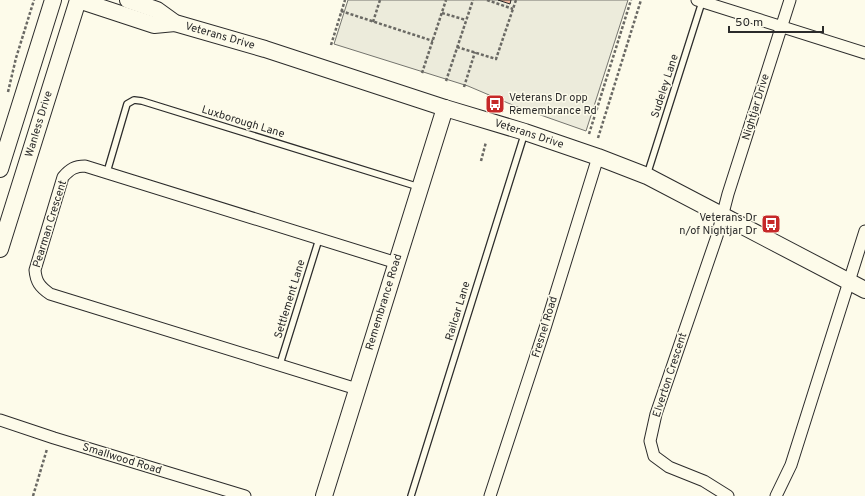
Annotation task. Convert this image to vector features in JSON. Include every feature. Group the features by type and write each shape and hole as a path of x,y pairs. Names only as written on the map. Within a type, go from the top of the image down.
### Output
{"street":[{"path":"0,169 53,0"},
{"name":"Veterans Drive","path":"78,0 154,25 175,23"},
{"name":"Wanless Drive","path":"0,248 78,0"},
{"name":"Veterans Drive","path":"128,0 157,10 175,23 265,49 445,108 525,132 598,157 647,176 865,290"},
{"name":"Nightjar Drive","path":"723,215 790,0"},
{"path":"700,1 865,53"},
{"name":"Remembrance Road","path":"324,496 445,108"},
{"name":"Fresnel Road","path":"490,496 598,157"},
{"name":"Pearman Crescent","path":"357,389 50,294 40,287 36,278 35,270 64,177 76,166 85,166 397,263"},
{"name":"Elverton Crescent","path":"723,215 656,414 650,440 654,456 669,467 704,481 728,496"},
{"path":"776,496 791,465 865,231"},
{"name":"Smallwood Road","path":"0,420 245,496"}],"lane":[{"name":"Sudeley Lane","path":"647,176 700,1"},
{"name":"Luxborough Lane","path":"107,172 127,104 134,100 142,100 421,187"},
{"name":"Railcar Lane","path":"411,496 525,132"},
{"name":"Settlement Lane","path":"280,364 319,238"}],"path":[{"path":"8,94 16,58 34,0"},
{"path":"331,45 345,0"},
{"path":"373,22 380,0"},
{"path":"422,73 446,0"},
{"path":"446,81 473,0"},
{"path":"487,0 513,8"},
{"path":"457,47 496,59 516,0"},
{"path":"589,134 631,0"},
{"path":"598,138 641,0"},
{"path":"341,11 433,41"},
{"path":"442,13 466,20"},
{"path":"464,87 474,52"},
{"path":"481,161 486,142"},
{"path":"33,496 47,449"}],"shaded area":[{"path":"348,0 628,0 586,131 515,106 468,86 334,44"}],"building":[{"path":"498,0 511,0 510,4"}],"place":[{"name":"Veterans Dr opp Remembrance Rd","path":"495,104"},
{"name":"Veterans Dr n/of Nightjar Dr","path":"771,224"}]}
